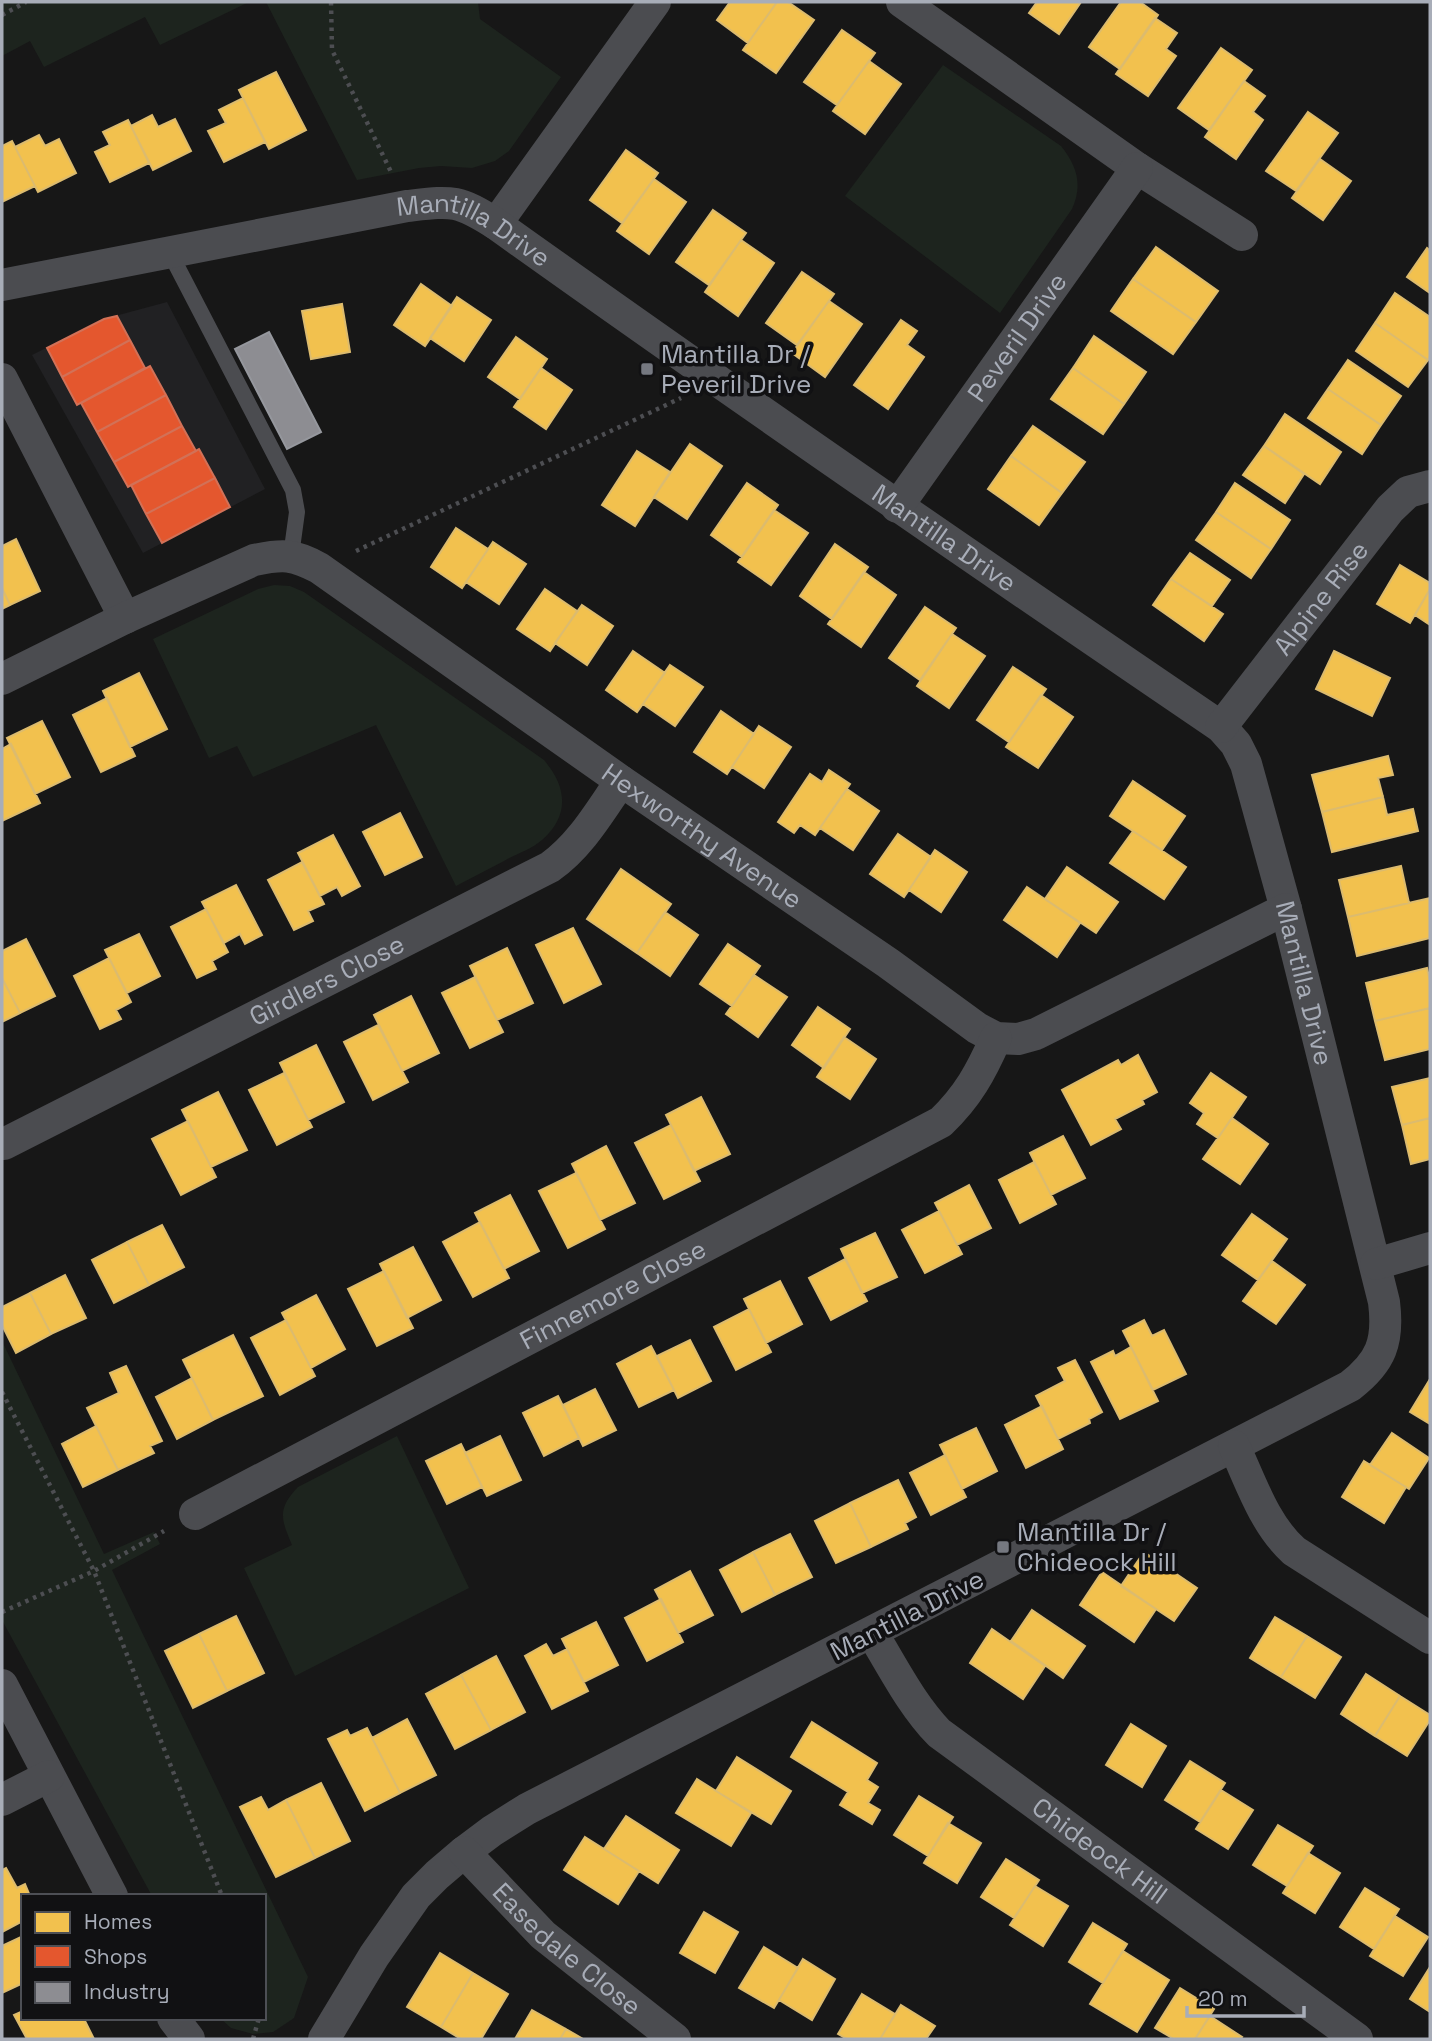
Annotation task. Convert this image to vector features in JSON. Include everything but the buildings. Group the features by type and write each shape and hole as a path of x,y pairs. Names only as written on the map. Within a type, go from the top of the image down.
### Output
{"street":[{"path":"496,224 655,2"},
{"path":"902,2 1137,168 1242,235"},
{"name":"Peveril Drive","path":"897,507 1137,168"},
{"name":"Mantilla Drive","path":"2,285 407,206 458,203 496,224 897,507 1221,727 1237,744 1246,764 1286,909 1384,1302 1385,1336 1377,1359 1369,1370 1350,1386 527,1809 492,1831 437,1875 408,1907 374,1956 324,2039"},
{"path":"2,379 125,618"},
{"name":"Alpine Rise","path":"1221,727 1390,509 1408,492 1430,486"},
{"name":"Hexworthy Avenue","path":"2,679 125,618 254,560 272,556 300,558 319,568 621,781 888,963 977,1028 996,1038"},
{"name":"Girdlers Close","path":"4,1144 550,867 579,840 621,781"},
{"path":"996,1038 1018,1039 1036,1034 1286,909"},
{"name":"Finnemore Close","path":"195,1514 941,1122 960,1104 976,1080 996,1038"},
{"path":"1376,1264 1430,1248"},
{"path":"1234,1446 1270,1523 1280,1538 1294,1551 1430,1638"},
{"name":"Chideock Hill","path":"872,1633 914,1703 939,1733 1357,2039"},
{"path":"2,1685 111,1894"},
{"path":"2,1800 49,1776"},
{"name":"Easedale Close","path":"464,1852 543,1935 675,2039"},
{"path":"175,2020 189,2039"}],"lane":[{"path":"170,253 293,490 297,512 291,556"}],"path":[{"path":"2,15 26,2"},
{"path":"331,2 332,50 407,206"},
{"path":"319,568 717,382"},
{"path":"2,1392 94,1571 221,1894"},
{"path":"2,1612 94,1571 195,1514"},
{"path":"253,2039 258,2020"}],"shaded area":[{"path":"2,2 249,2 160,45 145,17 44,67 30,41 2,56"},
{"path":"266,2 478,2 480,19 561,77 509,151 495,161 472,168 419,168 357,180"},
{"path":"943,65 1061,146 1077,176 1077,192 1072,209 1000,313 845,196"},
{"path":"167,302 265,489 143,553 32,355 104,319"},
{"path":"274,585 290,586 304,592 544,760 557,780 562,801 557,821 542,840 456,886 376,725 253,777 237,746 209,758 153,639 258,589"},
{"path":"2,1341 104,1554 154,1532 160,1544 112,1570 308,1977 294,2018 273,2032 253,2034 231,2028 222,2020 266,2020 266,1894 151,1894 2,1620"},
{"path":"397,1436 469,1588 295,1676 244,1568 292,1545 283,1514 287,1502 298,1487"}],"place":[{"name":"Mantilla Dr / Peveril Drive","path":"647,369"},
{"name":"Mantilla Dr / Chideock Hill","path":"1003,1547"}]}
